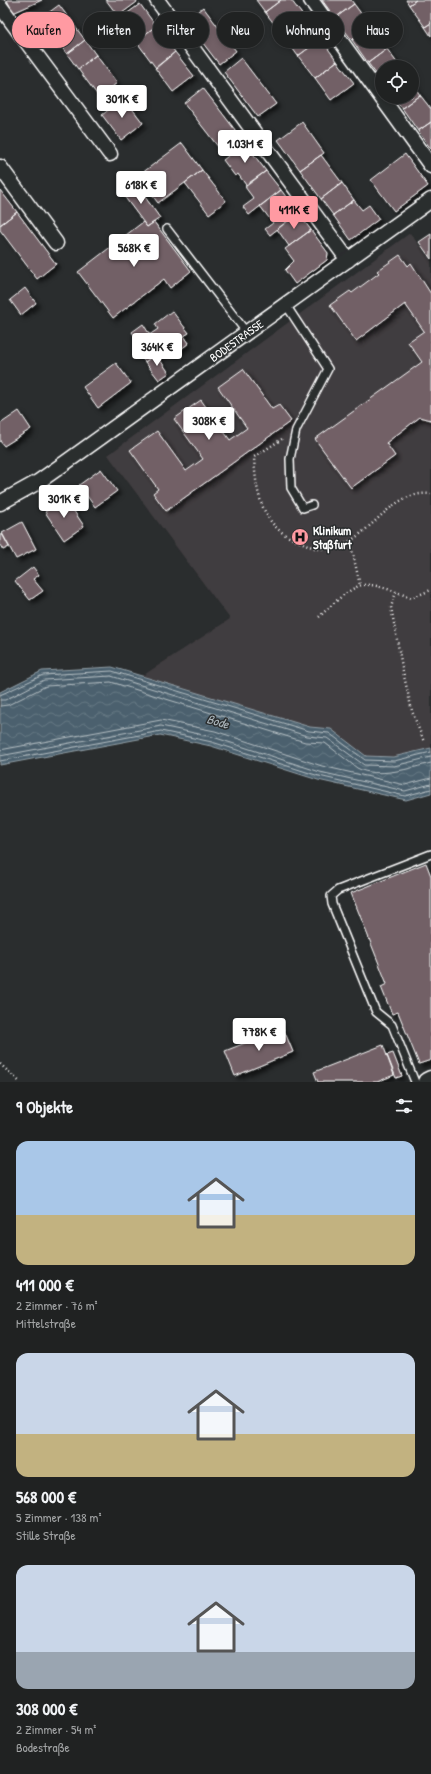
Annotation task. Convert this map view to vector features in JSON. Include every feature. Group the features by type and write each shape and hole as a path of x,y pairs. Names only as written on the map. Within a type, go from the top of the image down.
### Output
{"street":[{"path":"157,0 348,260"},
{"path":"311,0 431,166"},
{"path":"0,6 110,154"},
{"path":"0,167 56,244"},
{"name":"BODESTRASSE","path":"0,503 43,478 431,200"},
{"path":"427,1082 431,1080"}],"lane":[{"path":"167,228 246,333"},
{"path":"286,305 328,369 296,430 290,459 291,488 304,508 312,505"},
{"path":"415,1082 392,1025 376,1012 332,904 331,896 338,890 431,854"}],"path":[{"path":"350,541 362,534 376,519 401,499 431,494"},
{"path":"319,617 338,600 360,585 374,586 411,598 431,590"},
{"path":"396,592 391,607 402,667 412,711 424,742"},
{"path":"0,1064 20,1082"}],"shaded area":[{"name":"Klinikum Staßfurt","path":"410,233 431,261 431,748 393,757 366,756 331,729 310,727 142,676 230,619 108,455"}],"water":[{"name":"Bode","path":"112,667 310,727 331,729 366,756 393,757 431,748 431,793 406,800 318,780 211,746 160,735 0,765 0,692 42,671"}],"building":[{"path":"7,0 42,0 15,12 13,12"},
{"path":"106,0 136,0 137,2 123,12 115,12"},
{"path":"256,0 281,0 265,12"},
{"path":"281,0 291,0 300,12 272,12 272,21 265,12"},
{"path":"322,0 351,0 354,4 343,12 331,12"},
{"path":"406,0 416,0 409,5"},
{"path":"416,0 431,0 431,23 425,27 409,5"},
{"path":"140,4 153,22 153,28 145,34 145,12 129,12"},
{"path":"354,4 360,12 352,12 352,40 344,30 343,12"},
{"path":"59,5 64,12 50,12"},
{"path":"203,7 207,12 197,12"},
{"path":"209,15 217,26 217,48 234,48 236,51 219,64 207,48 209,48"},
{"path":"431,23 431,36 425,27"},
{"path":"75,27 83,37 83,42 75,48"},
{"path":"153,28 153,48 172,48 175,52 156,68 141,48 145,48 145,34"},
{"path":"83,42 83,48 91,48 96,55 78,69 67,54"},
{"path":"62,48 75,48 67,54"},
{"path":"292,48 309,48 298,56"},
{"path":"309,48 328,48 337,61 315,78 298,56"},
{"path":"358,48 386,48 387,49 368,63"},
{"path":"387,49 395,60 375,60 375,72 368,63"},
{"path":"175,52 194,76 173,92 155,68"},
{"path":"96,55 117,83 99,97 78,69"},
{"path":"241,58 276,104 258,117 224,72"},
{"path":"337,61 354,83 331,100 315,78"},
{"path":"203,88 242,139 223,153 184,103"},
{"path":"420,95 431,109 431,122 418,131 402,108 408,104 419,104"},
{"path":"124,98 143,123 121,140 102,115"},
{"path":"399,104 408,104 402,108"},
{"path":"302,122 324,153 300,170 278,140"},
{"path":"431,122 431,149 418,131"},
{"path":"182,143 202,170 158,203 138,176"},
{"path":"245,143 266,171 246,185 238,174 235,176 223,160"},
{"path":"405,154 428,186 394,211 371,180"},
{"path":"321,155 342,183 321,199 300,170"},
{"path":"202,170 226,201 209,214 185,183"},
{"path":"266,171 281,190 249,215 243,207 254,199 245,187"},
{"path":"135,183 160,218 147,227 121,192"},
{"path":"342,183 354,200 333,215 321,199"},
{"path":"0,190 17,212 0,225"},
{"path":"281,190 298,213 270,235 265,229 273,223 260,206"},
{"path":"354,200 362,210 369,205 379,219 351,240 333,215"},
{"path":"17,212 56,264 37,279 0,230 0,225"},
{"path":"298,213 311,230 289,246 277,229"},
{"path":"143,222 147,227 154,222 191,271 170,288 164,279 113,318 78,272"},
{"path":"311,230 328,253 327,260 295,284 285,270 294,261 285,249"},
{"path":"431,234 431,259 419,242"},
{"path":"400,255 408,266 411,263 431,294 431,420 420,417 386,443 395,456 351,488 315,439 422,362 408,342 424,331 405,304 356,341 330,305 350,291 352,293 379,273 377,271"},
{"path":"25,288 36,303 21,315 10,300"},
{"path":"172,311 189,333 184,336 189,343 176,353 171,347 159,356 145,338 158,329 155,324"},
{"path":"143,324 150,335 145,338 157,353 145,362 134,347 140,343 132,332"},
{"path":"156,354 169,373 159,380 145,362"},
{"path":"116,363 131,383 98,408 83,387"},
{"path":"243,369 272,409 279,405 291,421 166,511 153,493 158,489 130,450 157,431 186,471 203,459 174,419 201,400 230,440 247,428 218,387"},
{"path":"19,411 31,429 4,446 0,441 0,424"},
{"path":"101,469 117,491 95,507 79,485"},
{"path":"65,498 84,526 64,540 45,512"},
{"path":"22,522 36,549 16,559 2,533"},
{"path":"2,534 9,547 3,550 0,545 0,535"},
{"path":"33,567 39,575 33,579 43,591 30,600 15,581"},
{"path":"426,863 431,876 431,1060 419,1064 398,1012 392,1014 381,987 387,984 351,893"},
{"path":"283,1028 293,1052 235,1076 225,1051"},
{"path":"383,1045 394,1075 377,1082 318,1082 314,1072"},
{"path":"393,1053 402,1076 396,1078 387,1055"}],"place":[{"name":"Klinikum Staßfurt","path":"300,537"}]}
